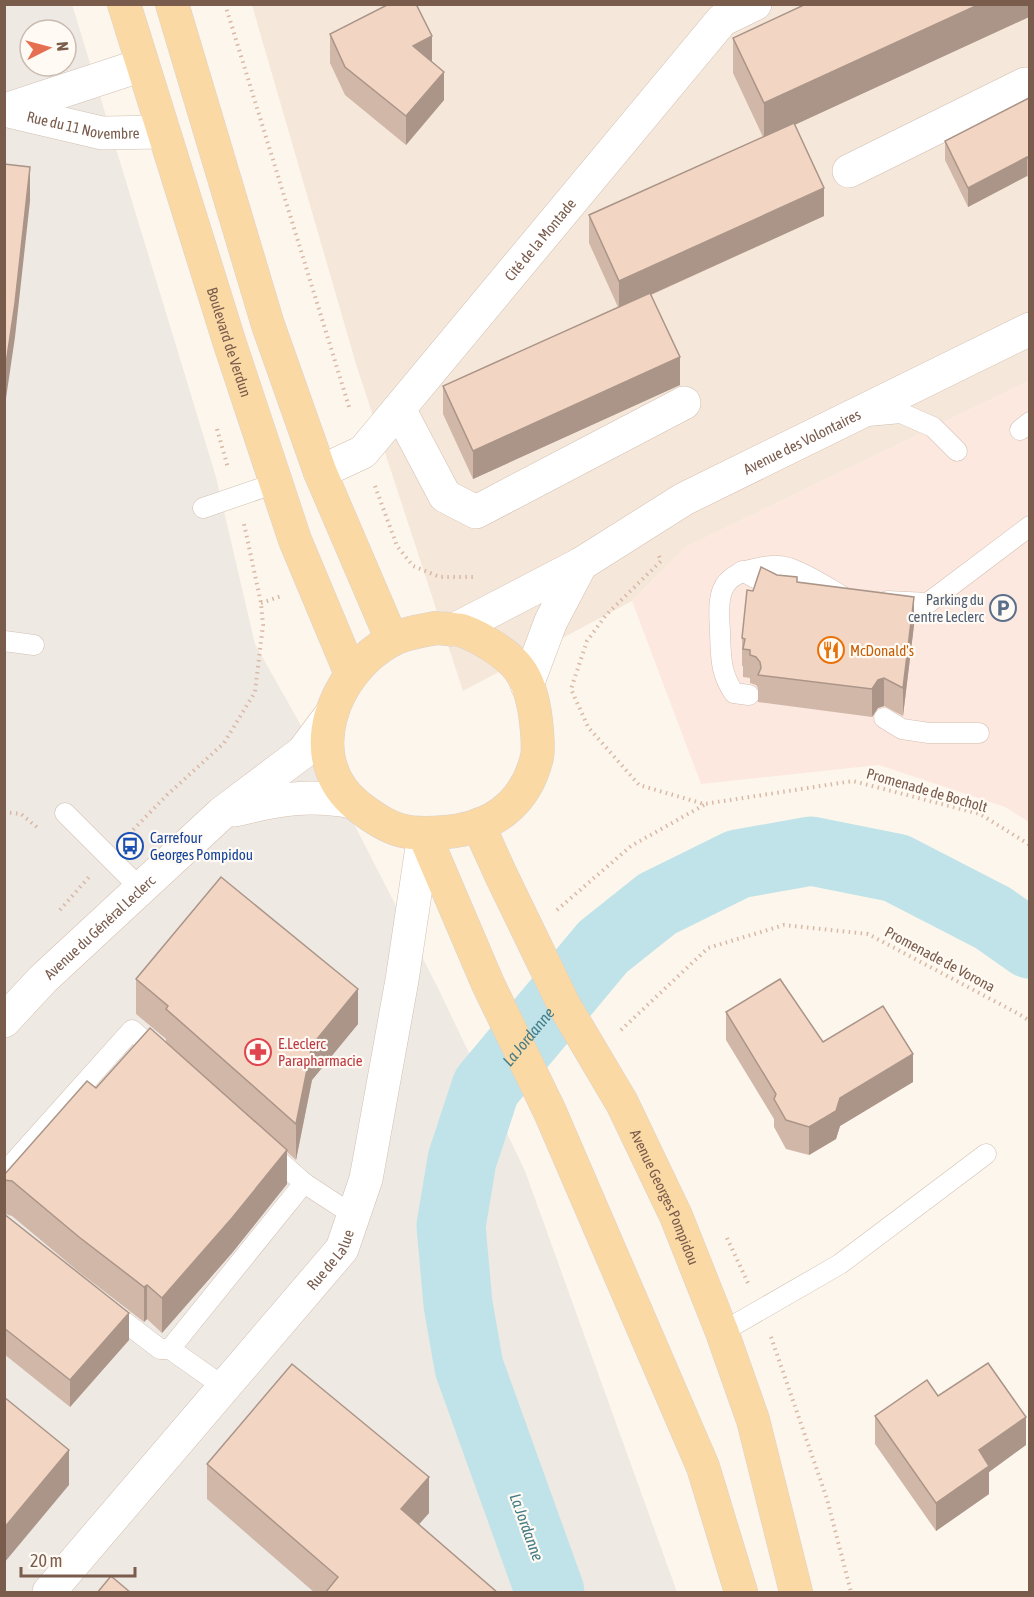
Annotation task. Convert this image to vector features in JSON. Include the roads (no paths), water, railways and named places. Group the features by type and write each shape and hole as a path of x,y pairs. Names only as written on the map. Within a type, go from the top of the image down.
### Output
{"main road":[{"name":"Boulevard de Verdun","path":"124,4 295,540 351,674"},
{"path":"172,4 268,325 321,472 392,640"},
{"path":"142,65 158,65 177,73 197,86"},
{"path":"436,628 454,630 496,648 519,669 534,702 537,755 530,777 517,801 497,818 455,831 424,834 398,831 376,820 353,802 339,785 330,766 328,730 336,698 351,674 373,653 392,640 408,633 436,628"},
{"name":"Avenue Georges Pompidou","path":"480,824 482,833 564,1005 622,1102 676,1216 722,1332 753,1420 796,1593"},
{"path":"424,834 488,984 550,1112 703,1467 741,1593"}],"street":[{"name":"Cité de la Montade","path":"321,472 363,452 722,20 755,4"},
{"name":"Rue du 11 Novembre","path":"5,110 142,65"},
{"path":"849,171 1029,84"},
{"name":"Rue du 11 Novembre","path":"5,110 102,133 163,132"},
{"name":"Avenue des Volontaires","path":"454,630 581,564 684,499 1029,329"},
{"path":"399,410 445,495 476,512 684,403"},
{"name":"Avenue des Volontaires","path":"527,686 551,621 581,564"},
{"name":"Avenue du Général Leclerc","path":"4,1021 43,979 222,813 303,752 332,713"},
{"name":"Avenue du Général Leclerc","path":"222,813 303,797 328,797 353,802"},
{"name":"Rue de Lalue","path":"49,1593 342,1249 366,1179 402,980 424,834"}],"lane":[{"path":"850,418 901,413 933,428 957,451"},
{"path":"203,508 276,483"},
{"path":"749,695 734,693 724,679 718,606 720,592 726,581 742,571 779,591 928,603 1029,526"},
{"path":"4,641 34,645"},
{"path":"884,718 902,729 928,733 980,733"},
{"path":"65,813 140,888"},
{"path":"4,1173 132,1030 175,1068"},
{"path":"253,1137 304,1183 353,1215"},
{"path":"722,1332 840,1264 986,1154"},
{"path":"170,1349 304,1183"},
{"path":"98,1301 160,1349 170,1349 224,1387"}],"waterway":[{"name":"La Jordanne","path":"550,1592 469,1367 458,1304 451,1226 462,1160 486,1087 603,947 657,904 738,864 811,851 896,868 993,918 1030,944"}],"place":[{"name":"Parking du centre Leclerc","path":"1003,608"},
{"name":"McDonald's","path":"831,650"},
{"name":"Carrefour Georges Pompidou","path":"130,846"},
{"name":"E.Leclerc Parapharmacie","path":"258,1052"}]}
